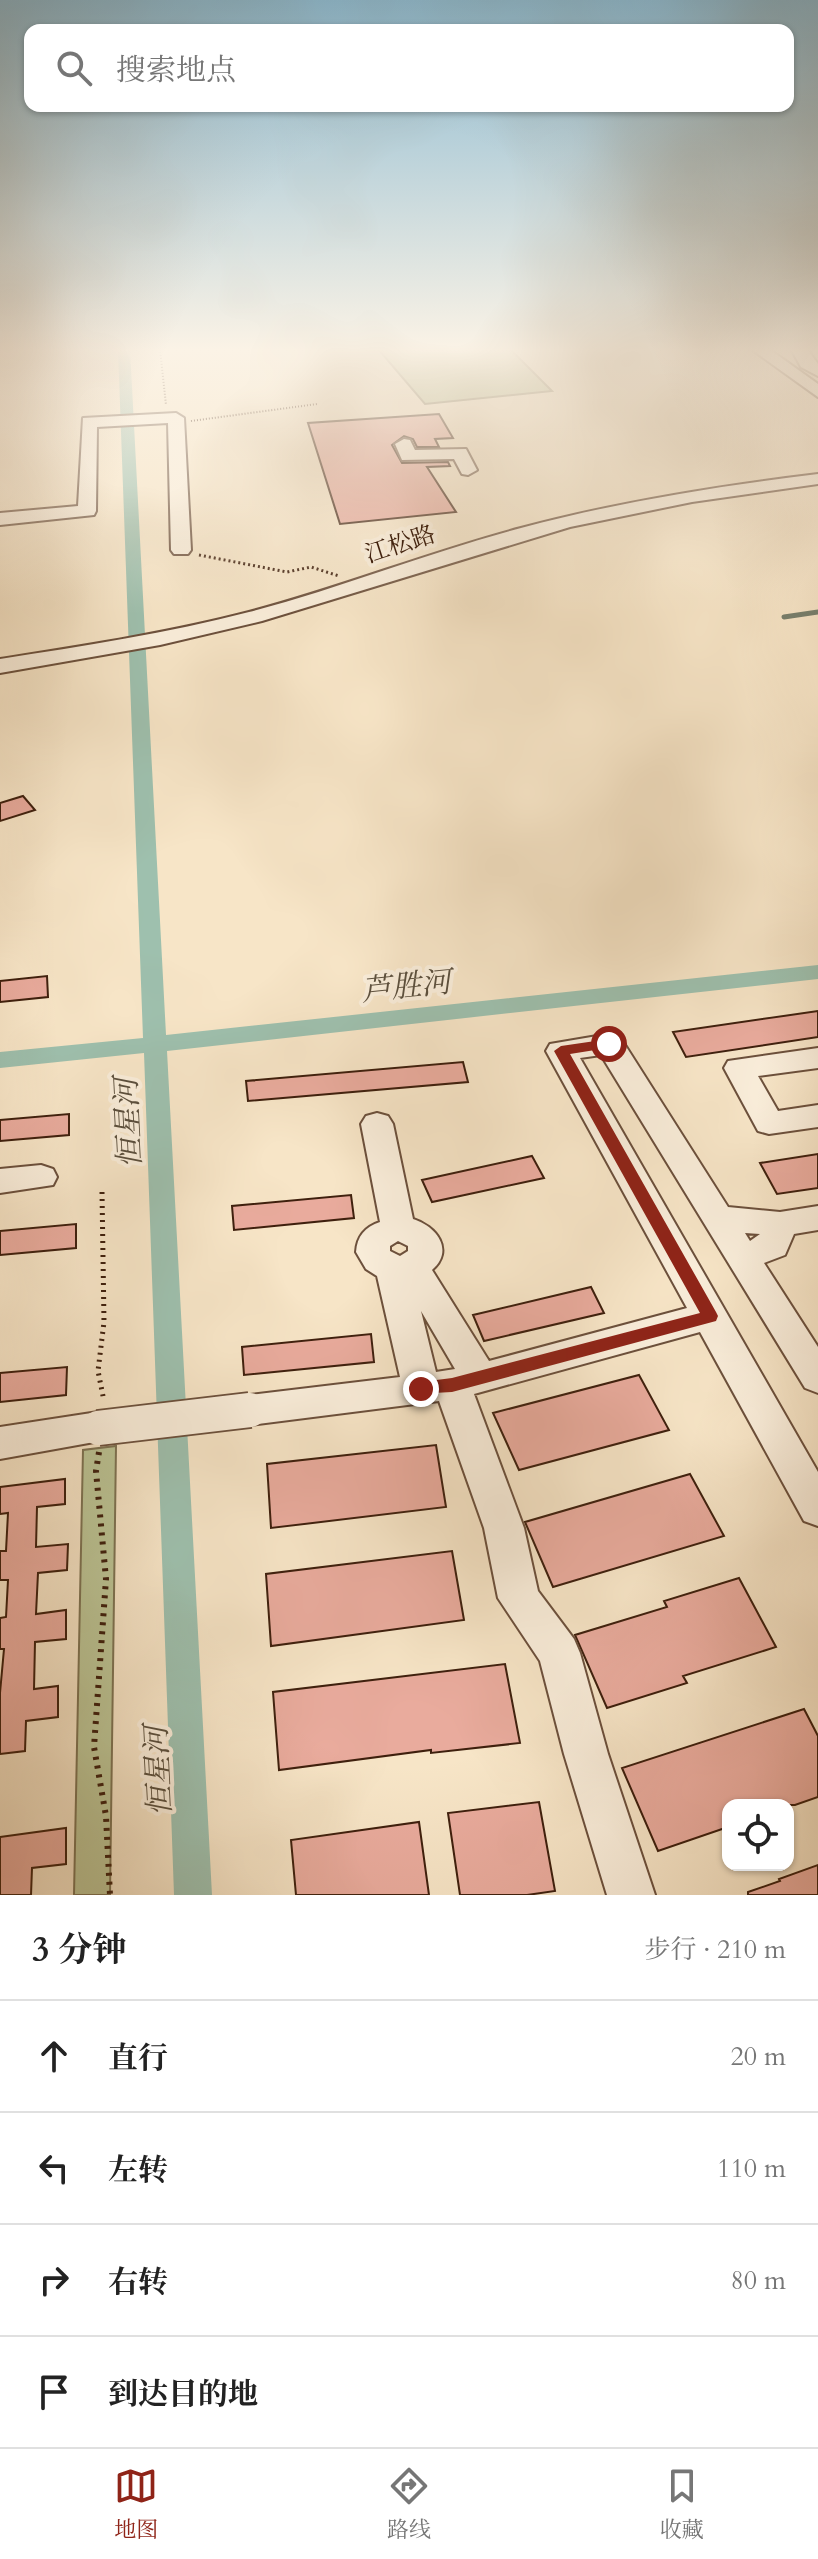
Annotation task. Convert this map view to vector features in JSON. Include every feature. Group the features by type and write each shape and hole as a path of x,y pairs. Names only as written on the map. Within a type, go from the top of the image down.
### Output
{"street":[{"path":"0,519 87,511 89,437"},
{"path":"177,437 181,550"},
{"path":"404,444 408,456 460,453 468,470"},
{"name":"江松路","path":"0,666 259,616 459,541 578,513 723,486 818,473"},
{"name":"江松路","path":"348,582 543,528 643,506 818,479"},
{"name":"江松路","path":"0,656 95,646"},
{"path":"818,1378 609,1044 561,1051 818,1509"},
{"path":"818,1058 739,1068 769,1123 818,1116"},
{"path":"377,1124 398,1229 414,1232 425,1242 425,1256 403,1268"},
{"path":"0,1181 41,1177"},
{"path":"718,1218 780,1224 818,1218"},
{"path":"743,1258 773,1246 780,1224"},
{"path":"403,1268 451,1384"},
{"path":"403,1268 451,1384 504,1528 519,1598 559,1653 586,1754 631,1895"},
{"path":"0,1443 102,1427 451,1384 710,1316"}],"path":[{"path":"181,550 287,572 311,567 348,582"},
{"path":"102,1192 99,1234 104,1325 97,1384 102,1427 96,1471 106,1579 94,1747 106,1816 110,1895"}],"green space":[{"path":"116,1446 110,1895 74,1895 83,1450"}],"building":[{"path":"313,437 402,437 392,445 402,463 448,462 450,466 427,467 456,512 340,524"},
{"path":"408,437 453,438 435,439 439,447 417,447 413,439"},
{"path":"23,796 35,810 0,821 0,803"},
{"path":"47,976 48,997 0,1002 0,981"},
{"path":"818,1011 818,1037 686,1057 673,1032"},
{"path":"463,1062 468,1082 248,1101 246,1081"},
{"path":"69,1114 69,1135 0,1141 0,1120"},
{"path":"818,1154 818,1188 777,1194 760,1163"},
{"path":"532,1156 544,1178 432,1202 422,1180"},
{"path":"351,1195 354,1218 234,1230 232,1206"},
{"path":"76,1224 76,1248 0,1255 0,1231"},
{"path":"591,1287 604,1313 484,1341 473,1315"},
{"path":"371,1334 374,1362 244,1375 242,1347"},
{"path":"67,1367 66,1395 0,1402 0,1373"},
{"path":"639,1375 669,1430 519,1470 493,1413"},
{"path":"436,1445 446,1507 271,1528 267,1464"},
{"path":"690,1474 724,1536 553,1587 525,1522"},
{"path":"65,1479 65,1504 37,1507 36,1547 68,1544 67,1570 38,1573 36,1614 66,1610 66,1639 35,1642 34,1689 58,1686 58,1717 26,1721 25,1751 0,1754 4,1649 0,1649 0,1618 6,1617 8,1580 0,1580 0,1551 6,1551 8,1513 0,1514 0,1487"},
{"path":"452,1551 464,1620 271,1646 266,1574"},
{"path":"739,1578 776,1647 683,1676 687,1683 607,1708 575,1635 667,1607 664,1601"},
{"path":"505,1664 520,1743 431,1753 431,1750 279,1770 273,1692"},
{"path":"804,1709 818,1736 818,1797 795,1805 794,1799 722,1799 722,1829 658,1851 622,1768"},
{"path":"539,1802 555,1891 527,1895 460,1895 448,1813"},
{"path":"419,1822 429,1895 296,1895 291,1840"},
{"path":"66,1828 66,1864 32,1868 31,1895 0,1895 0,1837"},
{"path":"818,1865 818,1895 748,1895 748,1892"}],"waterway":[{"name":"恒星河","path":"128,437 155,1044"},
{"path":"784,617 818,612"},
{"name":"芦胜河","path":"155,1044 818,972"},
{"name":"芦胜河","path":"0,1060 155,1044"},
{"name":"恒星河","path":"155,1044 193,1895"}],"route":[{"path":"421,1389 452,1385 710,1316 561,1051 609,1044"}]}
